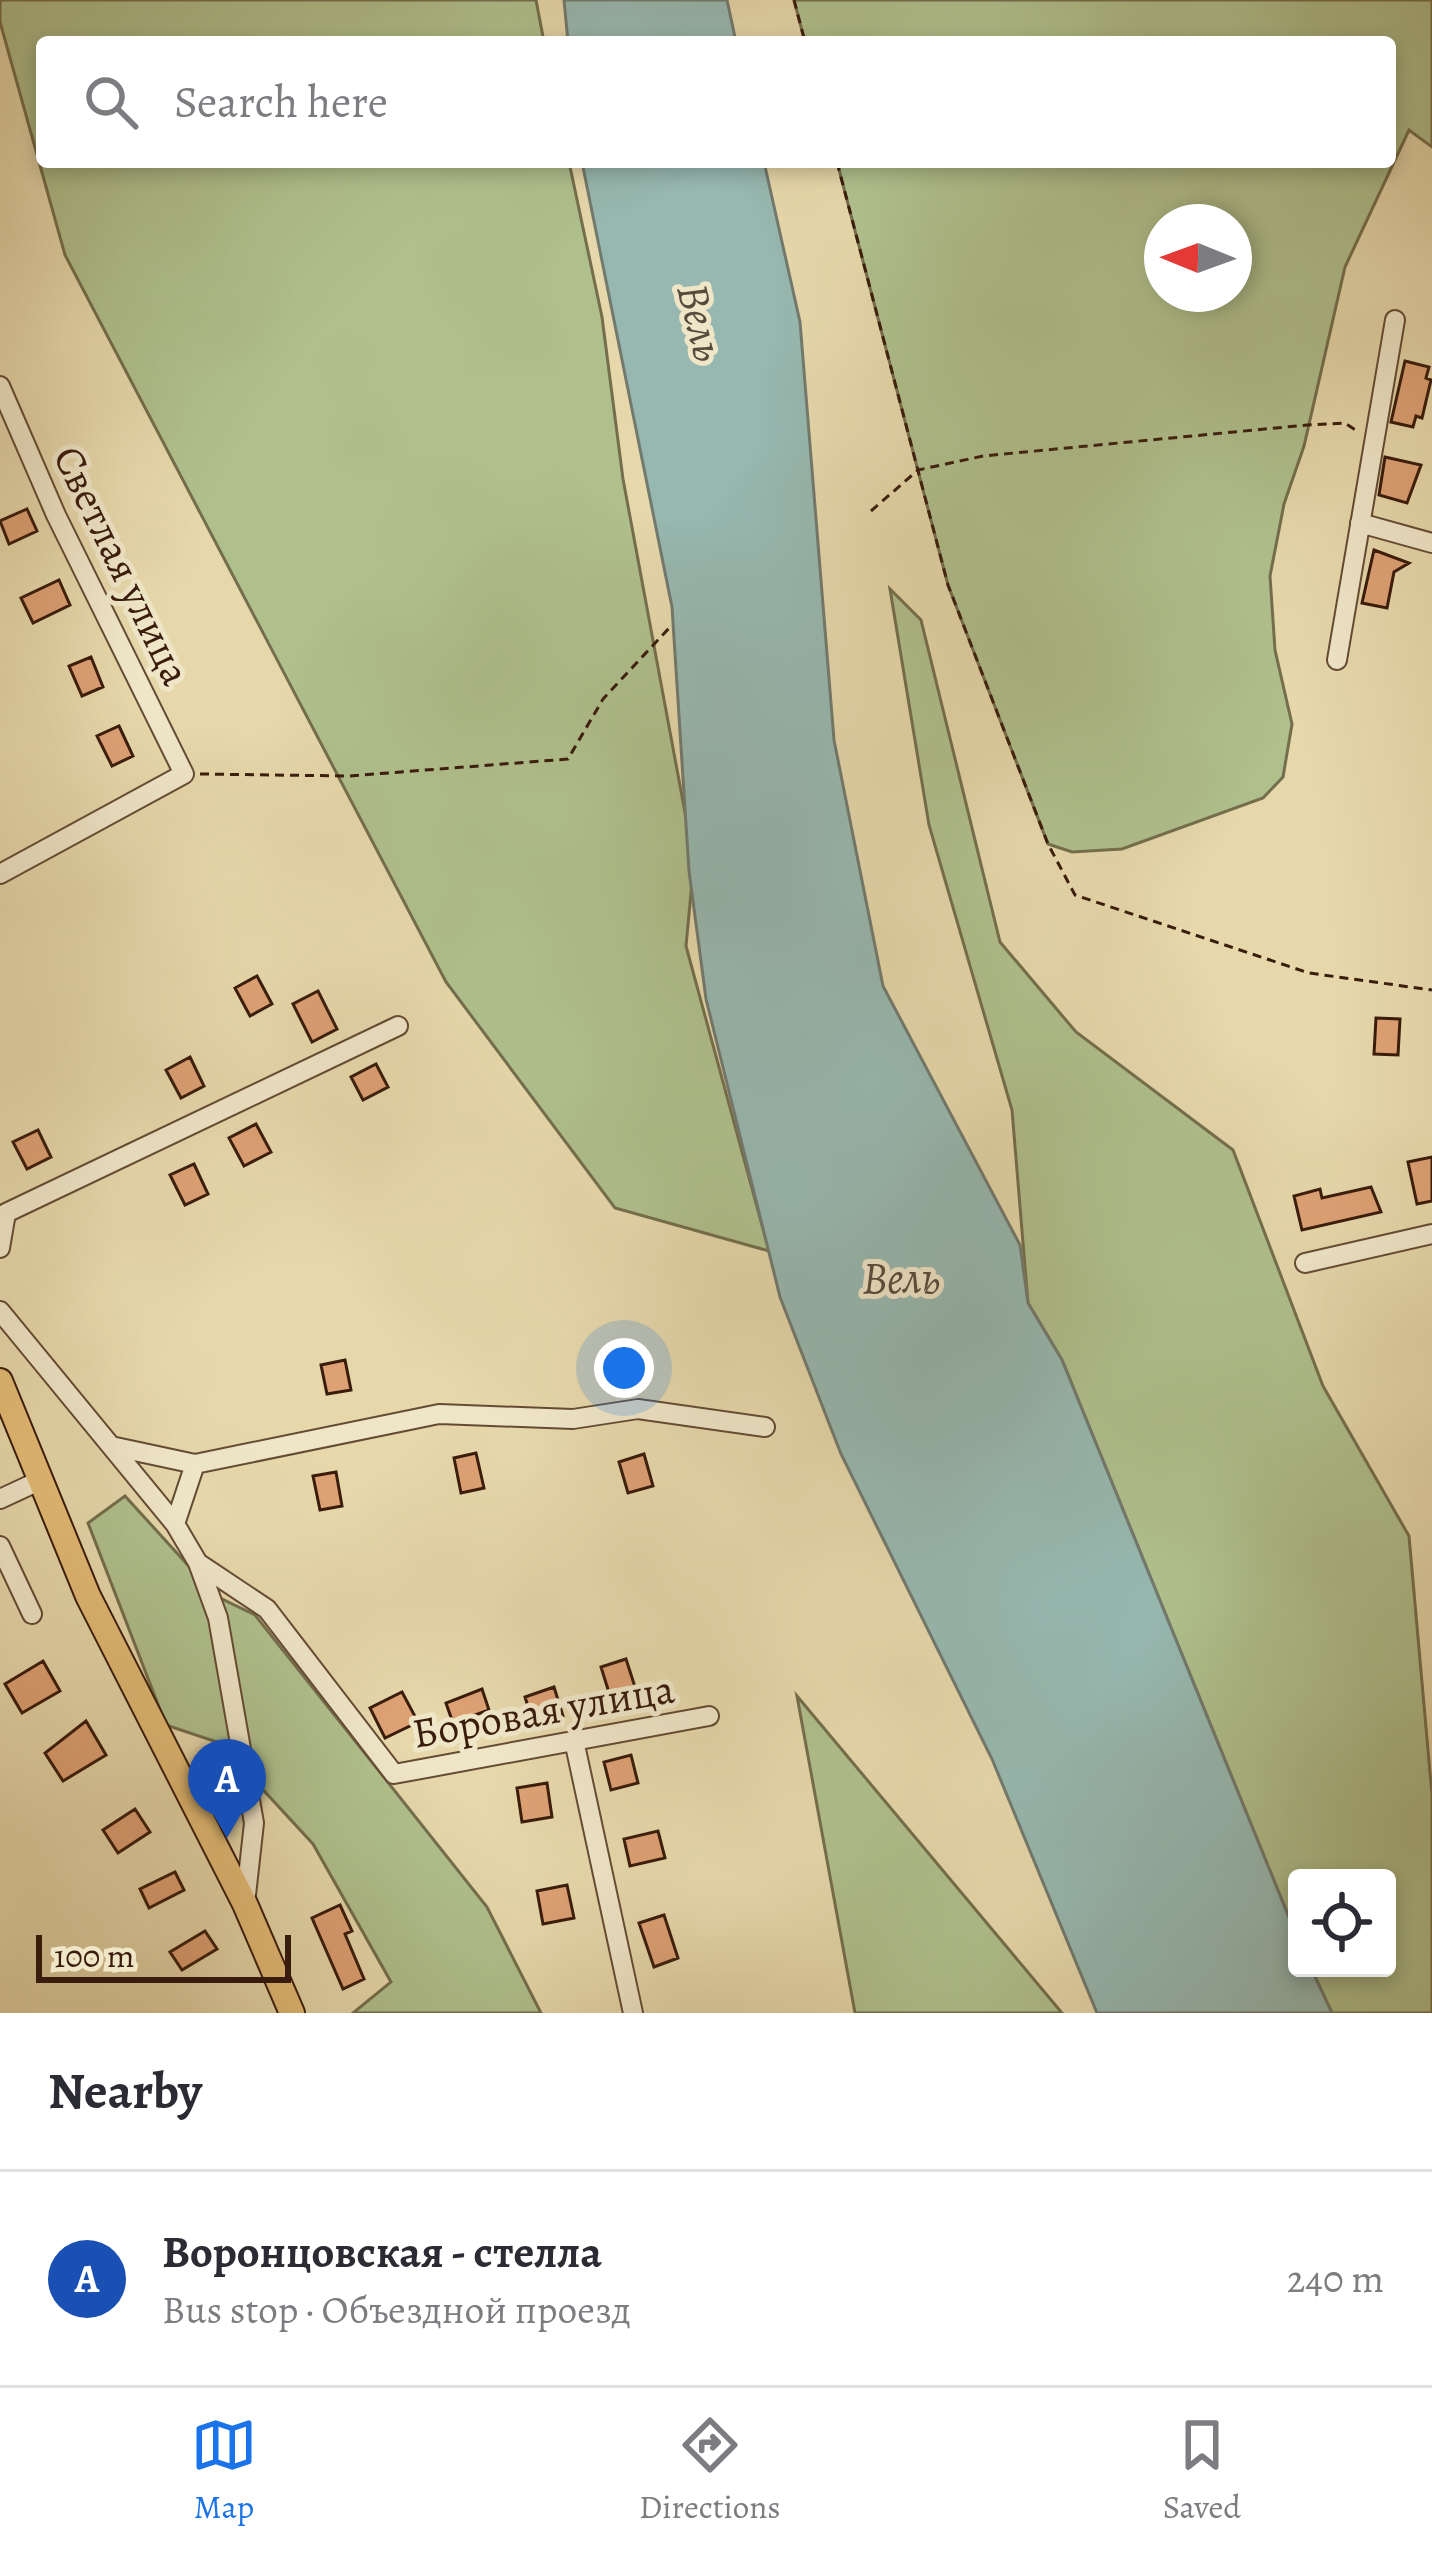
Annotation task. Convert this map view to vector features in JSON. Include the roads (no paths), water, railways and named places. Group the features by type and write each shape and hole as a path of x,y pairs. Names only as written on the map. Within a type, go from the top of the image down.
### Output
{"main road":[{"path":"0,1381 88,1597 245,1904 292,2013"}],"street":[{"path":"1336,660 1395,320"},
{"name":"Светлая улица","path":"0,386 56,515 184,774 0,874"},
{"path":"1360,523 1432,543"},
{"path":"0,1248 6,1213 398,1027"},
{"path":"1305,1263 1432,1234"},
{"path":"0,1311 175,1524 198,1563 218,1618 254,1823 245,1904"},
{"path":"111,1446 195,1464 439,1414 573,1419 638,1409 765,1427"},
{"path":"175,1524 195,1464"},
{"path":"0,1499 41,1480"},
{"path":"0,1546 32,1614"},
{"name":"Боровая улица","path":"198,1563 267,1609 394,1774 575,1745 709,1716"},
{"path":"575,1745 633,2013"}],"water":[{"path":"564,0 727,0 735,36 567,36"},
{"name":"Вель","path":"583,168 765,168 800,322 834,740 883,986 1020,1245 1028,1303 1062,1360 1288,1915 1288,1977 1315,1977 1332,2013 1097,2013 992,1759 841,1454 780,1297 706,999 689,871 672,607"}],"place":[{"name":"Воронцовская - стелла","path":"227,1838"}]}
